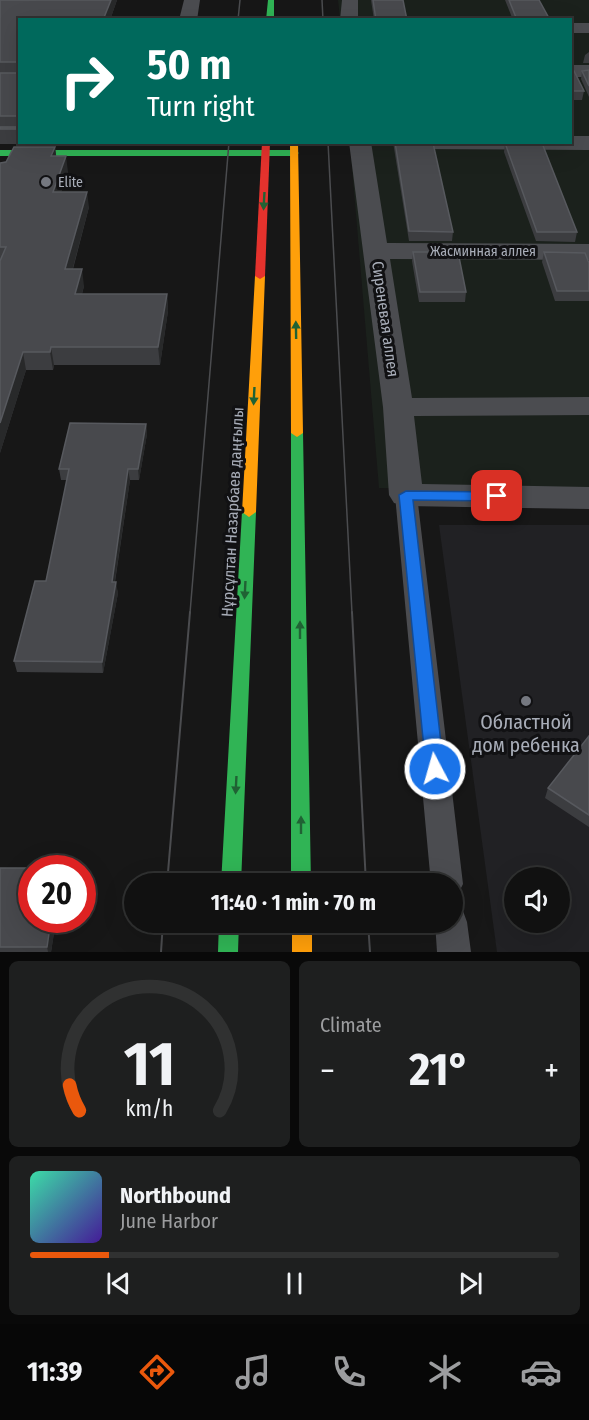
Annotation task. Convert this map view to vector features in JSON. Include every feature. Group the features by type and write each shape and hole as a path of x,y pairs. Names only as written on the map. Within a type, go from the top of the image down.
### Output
{"main road":[{"path":"270,18 271,0"},
{"path":"2,159 162,148 294,148 302,873"},
{"name":"Нұрсұлтан Назарбаев даңғылы","path":"232,873 266,148"},
{"path":"228,952 229,933"},
{"path":"302,933 302,952"}],"street":[{"path":"188,18 192,0"},
{"path":"349,18 350,0"},
{"path":"572,28 589,28"},
{"path":"572,71 589,71"},
{"path":"572,143 589,143"},
{"name":"Сиреневая аллея","path":"360,144 398,407 406,495"},
{"name":"Жасминная аллея","path":"376,251 589,252"},
{"path":"398,407 589,406"},
{"path":"406,495 589,498"}],"lane":[{"path":"406,495 446,873"},
{"path":"452,933 454,952"}],"shaded area":[{"path":"338,0 589,0 589,491 379,488 350,144 572,144 572,18 340,18"},
{"name":"Областной дом ребенка","path":"439,525 589,525 589,952 497,952"}],"building":[{"path":"0,0 111,0 104,18 18,18 18,62 0,62"},
{"path":"373,0 403,0 407,18 376,18"},
{"path":"509,0 539,0 549,18 516,18"},
{"path":"572,70 574,71 584,91 572,91"},
{"path":"589,70 589,86 582,71"},
{"path":"0,73 18,73 18,116 0,116"},
{"path":"0,127 18,127 18,129 0,129"},
{"path":"395,144 433,144 453,232 409,231"},
{"path":"505,144 542,144 577,232 537,232"},
{"path":"14,147 55,147 51,156 66,156 53,192 87,192 65,269 82,269 75,294 167,294 158,347 51,347 50,352 23,352 0,423 0,261 6,247 0,247 0,163 6,162"},
{"path":"413,252 458,252 466,292 420,292"},
{"path":"544,252 585,253 589,263 589,291 557,291"},
{"path":"70,423 146,424 138,469 128,469 112,582 116,582 102,662 14,661 35,581 46,581 69,469 59,469"},
{"path":"589,736 589,815 548,788"},
{"path":"0,868 18,868 18,933 49,933 47,947 0,947"}],"tram line":[{"path":"238,18 240,0"},
{"path":"322,0 323,18"},
{"path":"190,613 229,144"},
{"path":"328,144 352,613"},
{"path":"168,873 190,612"},
{"path":"352,612 365,873"},
{"path":"161,952 162,933"},
{"path":"369,933 370,952"}],"traffic: fast":[{"path":"270,18 271,0"},
{"path":"0,153 294,153"},
{"path":"297,433 301,873"},
{"path":"232,873 249,512"},
{"path":"228,952 229,933"}],"traffic: slow":[{"path":"294,144 297,433"},
{"path":"249,512 260,276"},
{"path":"302,933 302,952"}],"traffic: jam":[{"path":"260,276 266,144"}],"place":[{"name":"Elite","path":"46,182"},
{"name":"Областной дом ребенка","path":"526,701"}],"route":[{"path":"435,769 406,495 497,496"}]}
